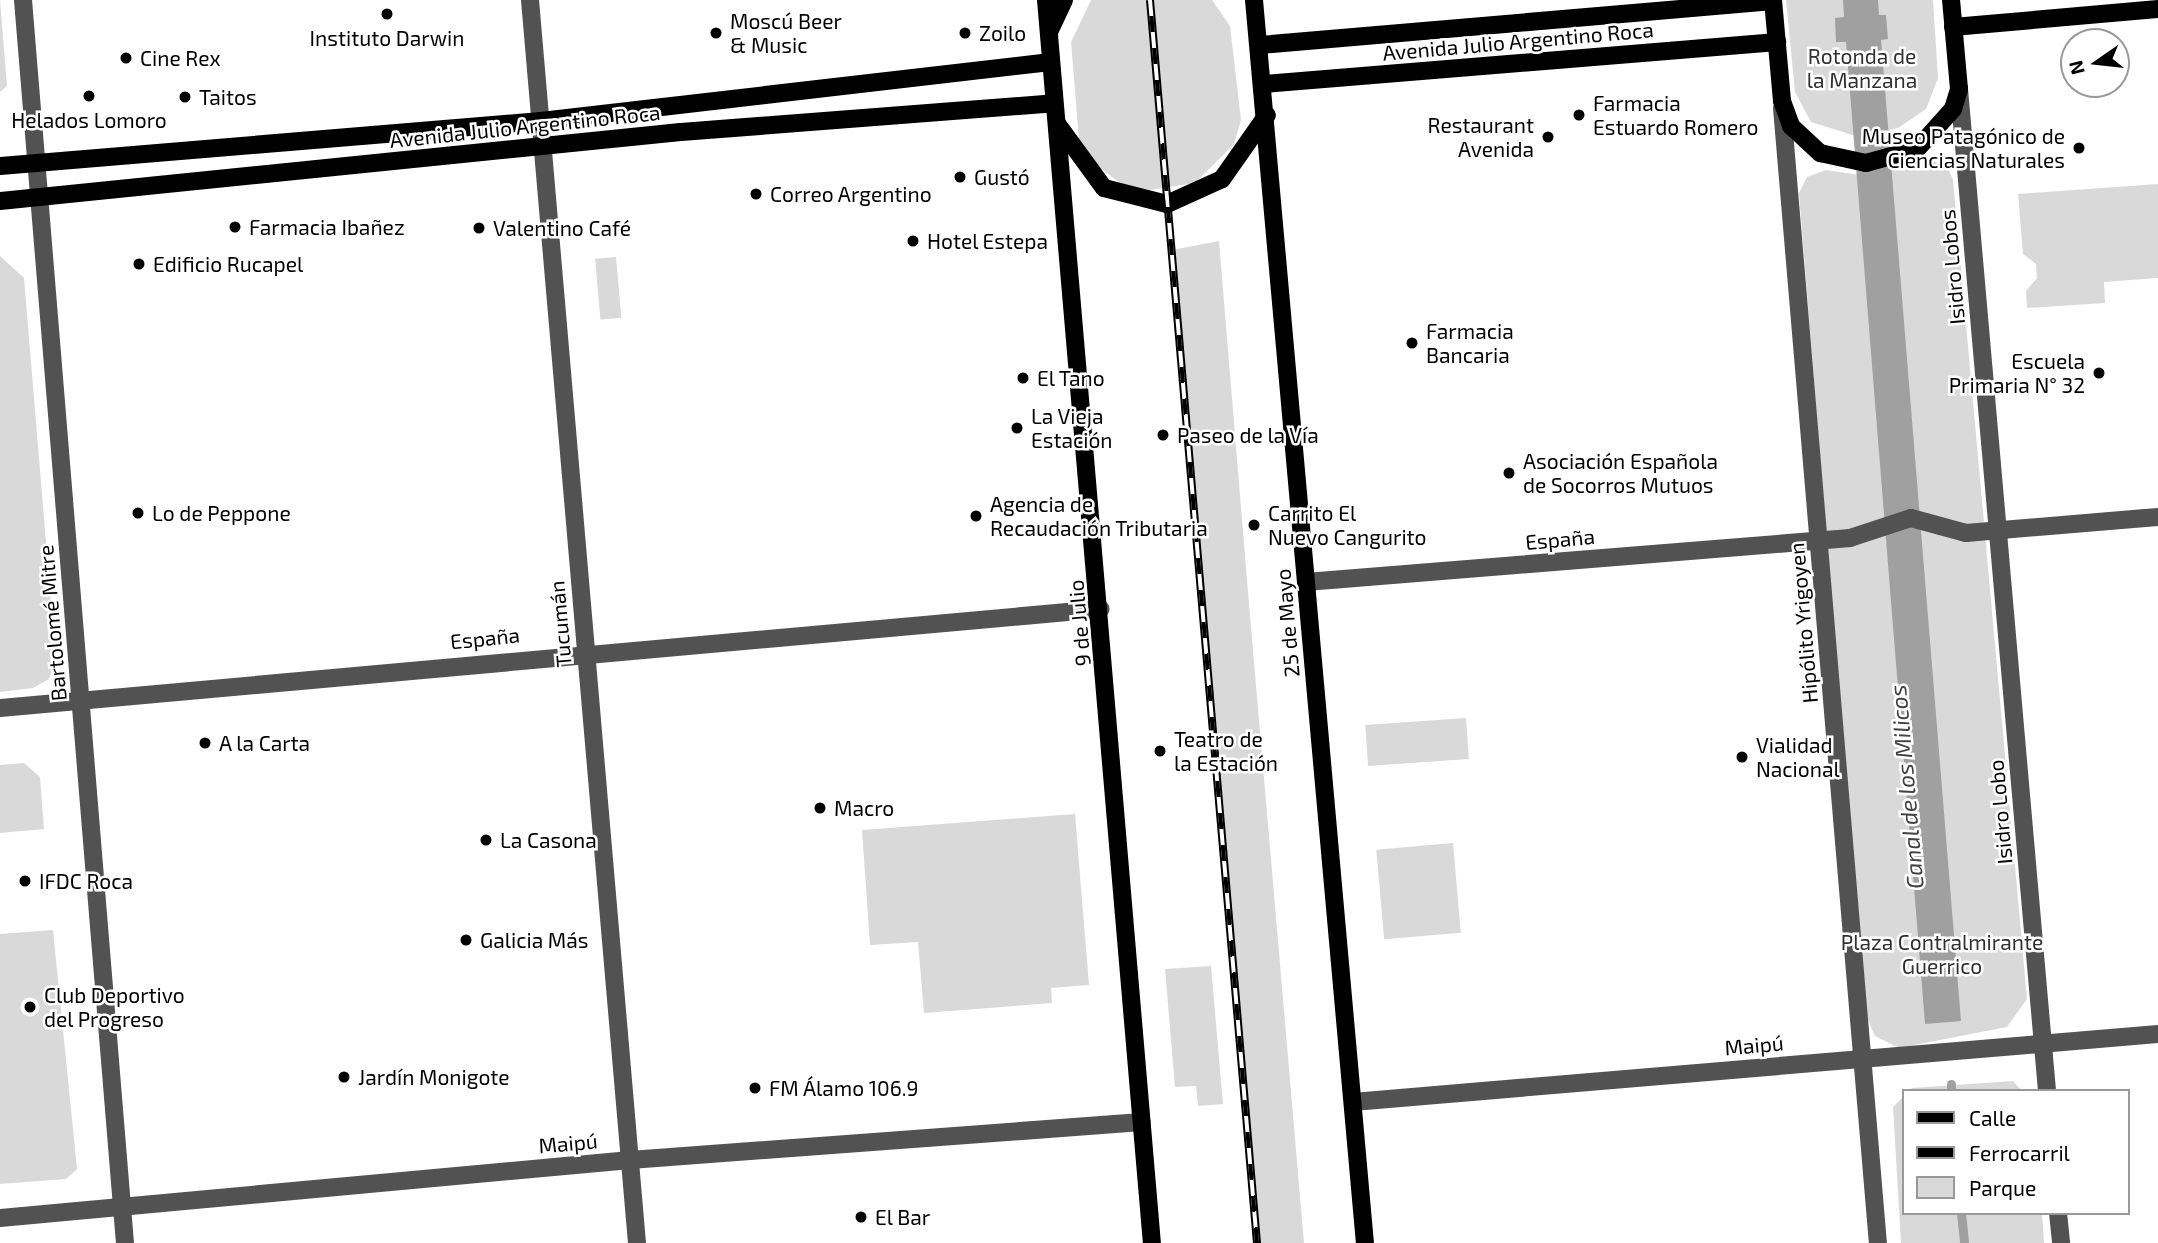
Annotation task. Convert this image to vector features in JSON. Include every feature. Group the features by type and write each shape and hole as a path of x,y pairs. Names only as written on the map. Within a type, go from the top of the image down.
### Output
{"main road":[{"name":"9 de Julio","path":"1046,0 1101,609 1152,1243"},
{"path":"1049,33 1064,0"},
{"path":"1239,0 1255,7"},
{"name":"Isidro Lobos","path":"1951,0 1959,89"},
{"name":"Avenida Julio Argentino Roca","path":"1260,45 1773,1"},
{"name":"Hipólito Yrigoyen","path":"1773,1 1782,101"},
{"name":"25 de Mayo","path":"1255,7 1267,115 1365,1243"},
{"path":"1954,27 2158,9"},
{"name":"Avenida Julio Argentino Roca","path":"1264,84 1777,42"},
{"name":"Avenida Julio Argentino Roca","path":"0,166 541,121 1051,62"},
{"path":"1782,101 1804,141 1839,161 1866,163 1898,157 1934,137 1959,89"},
{"name":"Avenida Julio Argentino Roca","path":"0,201 542,148 1055,112"},
{"path":"1055,112 1104,188 1167,204 1222,179 1267,115"}],"street":[{"name":"Bartolomé Mitre","path":"23,0 125,1243"},
{"name":"Tucumán","path":"530,0 636,1243"},
{"name":"Isidro Lobos","path":"1959,89 1998,530"},
{"name":"Hipólito Yrigoyen","path":"1782,101 1878,1243"},
{"path":"1998,530 2158,517"},
{"name":"España","path":"1306,582 1850,538 1911,518 1952,531 1998,530"},
{"name":"Isidro Lobo","path":"1998,530 2047,1089"},
{"name":"España","path":"0,708 585,651 1101,609"},
{"name":"Maipú","path":"1353,1102 2158,1034"},
{"name":"Maipú","path":"0,1218 630,1160 1142,1122"},
{"path":"2058,1215 2061,1243"}],"green space":[{"path":"0,0 7,86 0,92"},
{"path":"1091,0 1212,0 1230,26 1241,120 1234,144 1195,183 1150,190 1124,186 1091,161 1079,139 1071,42"},
{"name":"Rotonda de la Manzana","path":"1786,0 1933,0 1938,78 1926,109 1898,128 1859,137 1811,122 1795,92"},
{"name":"Plaza Contralmirante Guerrico","path":"1932,160 1948,168 1953,180 2027,999 2007,1027 1899,1048 1875,1036 1865,1013 1799,193 1807,177 1826,170 1867,176"},
{"path":"2158,184 2158,278 2104,282 2105,303 2027,308 2026,291 2037,278 2036,264 2023,254 2018,194"},
{"path":"1219,241 1304,1243 1256,1243 1172,250"},
{"path":"0,256 24,278 56,662 49,679 33,688 0,692"},
{"path":"616,257 621,318 600,320 595,259"},
{"path":"1466,718 1469,759 1368,766 1365,725"},
{"path":"24,763 40,777 44,829 0,833 0,765"},
{"path":"1075,814 1089,985 1051,988 1052,1003 924,1013 918,942 870,945 862,830"},
{"path":"1453,843 1461,933 1384,939 1376,850"},
{"name":"Club Deportivo del Progreso","path":"53,930 77,1169 66,1179 0,1184 0,934"},
{"path":"1211,966 1223,1104 1198,1106 1196,1086 1175,1087 1165,969"},
{"path":"2013,1081 2020,1089 1911,1089"},
{"path":"1902,1098 1902,1215 2042,1215 2044,1243 1901,1243 1893,1107"}],"water":[{"path":"1843,0 1878,0 1879,15 1886,15 1888,39 1881,40 1961,1021 1925,1024 1846,42 1836,42 1835,18 1844,17"}],"waterway":[{"name":"Canal de los Milicos","path":"1951,1084 1951,1089"},
{"name":"Canal de los Milicos","path":"1961,1215 1964,1243"}],"railway":[{"path":"1150,0 1257,1243"}],"place":[{"name":"Instituto Darwin","path":"387,14"},
{"name":"Moscú Beer & Music","path":"716,33"},
{"name":"Zoilo","path":"965,33"},
{"name":"Cine Rex","path":"126,58"},
{"name":"Helados Lomoro","path":"89,96"},
{"name":"Taitos","path":"185,97"},
{"name":"Farmacia Estuardo Romero","path":"1579,115"},
{"name":"Restaurant Avenida","path":"1548,137"},
{"name":"Museo Patagónico de Ciencias Naturales","path":"2079,148"},
{"name":"Gustó","path":"960,177"},
{"name":"Correo Argentino","path":"756,194"},
{"name":"Farmacia Ibañez","path":"235,227"},
{"name":"Valentino Café","path":"479,228"},
{"name":"Hotel Estepa","path":"913,241"},
{"name":"Edificio Rucapel","path":"139,264"},
{"name":"Farmacia Bancaria","path":"1412,343"},
{"name":"Escuela Primaria N° 32","path":"2099,373"},
{"name":"El Tano","path":"1023,378"},
{"name":"La Vieja Estación","path":"1017,428"},
{"name":"Paseo de la Vía","path":"1163,435"},
{"name":"Asociación Española de Socorros Mutuos","path":"1509,473"},
{"name":"Lo de Peppone","path":"138,513"},
{"name":"Agencia de Recaudación Tributaria","path":"976,516"},
{"name":"Carrito El Nuevo Cangurito","path":"1254,525"},
{"name":"A la Carta","path":"205,743"},
{"name":"Teatro de la Estación","path":"1160,751"},
{"name":"Vialidad Nacional","path":"1742,757"},
{"name":"Macro","path":"820,808"},
{"name":"La Casona","path":"486,840"},
{"name":"IFDC Roca","path":"25,881"},
{"name":"Galicia Más","path":"466,940"},
{"name":"Club Deportivo del Progreso","path":"30,1007"},
{"name":"Jardín Monigote","path":"344,1077"},
{"name":"FM Álamo 106.9","path":"755,1088"},
{"name":"El Bar","path":"861,1217"}]}
